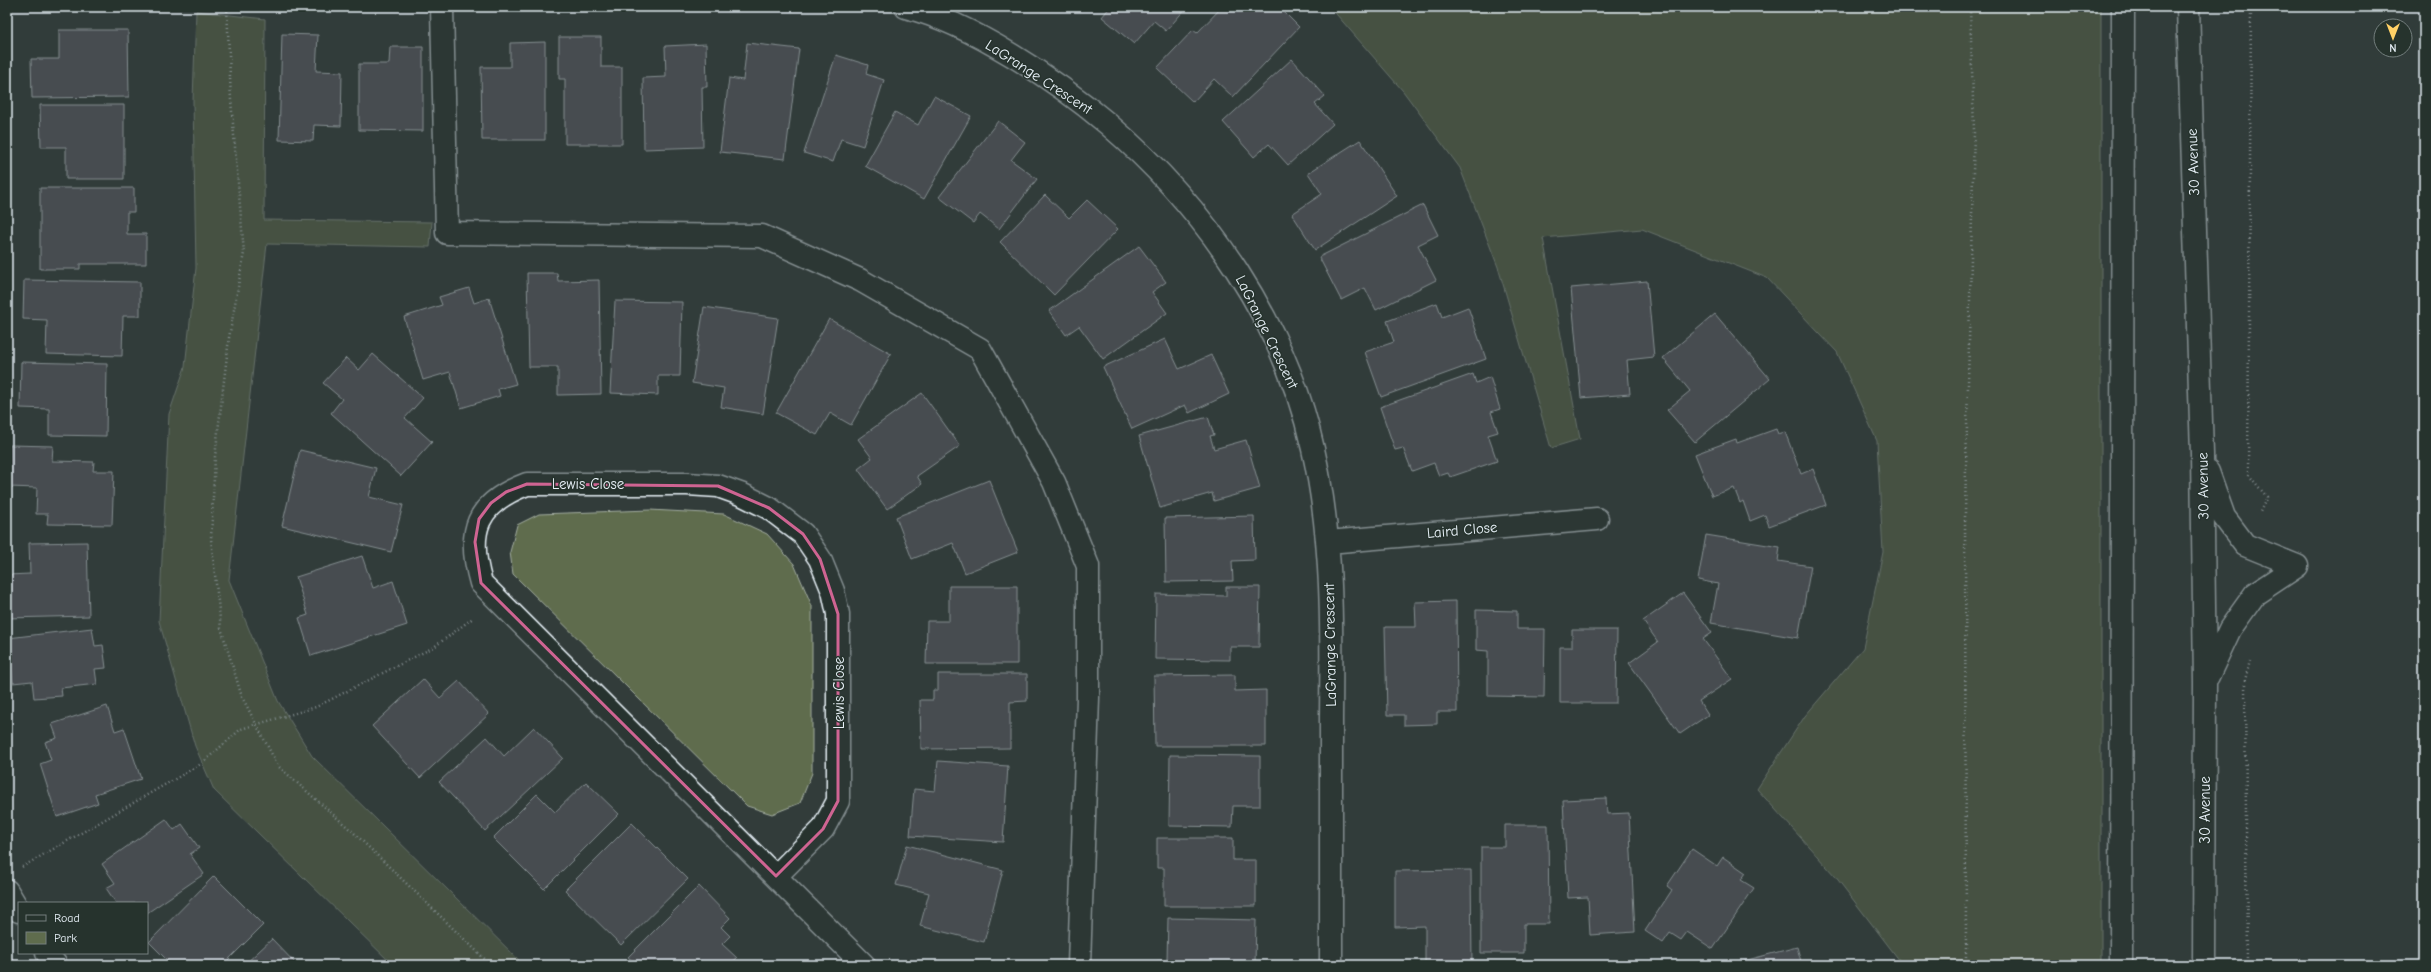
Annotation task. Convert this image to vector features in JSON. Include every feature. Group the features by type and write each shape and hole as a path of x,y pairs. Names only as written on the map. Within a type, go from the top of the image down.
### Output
{"street":[{"path":"442,7 447,233 762,236 860,280 980,350 1054,482 1088,566 1088,698 1080,965"},
{"name":"LaGrange Crescent","path":"906,7 918,10 972,33 1029,66 1078,99 1127,140 1168,181 1207,226 1239,274 1260,311 1297,393 1312,447 1328,542 1332,673 1331,965"},
{"path":"2121,965 2123,7"},
{"name":"30 Avenue","path":"2189,12 2202,454 2205,682 2204,965"},
{"path":"2202,454 2224,517 2245,545 2296,566 2255,594 2230,629 2205,682"},
{"name":"Lewis Close","path":"776,876 823,829 838,801 838,614 833,592 820,559 803,534 769,508 718,486 687,484 527,484 506,492 491,504 479,519 475,542 476,565 481,583 864,965"},
{"name":"Laird Close","path":"1328,542 1597,519"},
{"path":"7,891 18,910"},
{"path":"48,954 56,965"}],"path":[{"path":"227,7 231,100 244,253 229,338 215,456 211,539 221,628 242,697 278,766 353,832 491,965"},
{"path":"1966,965 1965,511 1974,131 1970,7"},
{"path":"2245,545 2267,497 2248,474 2251,7"},
{"path":"26,863 201,764 241,729 316,707 434,647 498,601"},
{"path":"2247,965 2245,680 2251,658"}],"highlighted area":[{"path":"527,484 718,486 769,508 803,534 820,559 838,614 838,801 823,829 776,876 481,583 475,542 479,519 491,503 506,492"}],"green space":[{"path":"1330,7 2101,7 2101,965 1901,965 1900,961 1835,876 1757,789 1805,716 1863,648 1883,552 1877,441 1837,352 1767,278 1642,229 1543,238 1580,439 1551,448 1498,267 1460,168 1403,91"},
{"path":"196,11 265,19 264,220 432,222 430,247 267,244 229,580 278,701 312,756 524,965 393,965 214,790 195,746 159,621 169,414 185,367 196,268 193,101"},
{"path":"650,510 724,514 767,534 794,564 812,606 812,773 800,803 772,814 747,806 513,574 510,552 517,525 539,514"}],"building":[{"path":"1110,7 1187,7 1166,31 1154,21 1134,44 1102,17"},
{"path":"1222,7 1279,7 1299,27 1233,97 1214,79 1193,102 1157,68 1193,30 1197,33"},
{"path":"59,30 128,30 129,97 32,98 31,59 59,59"},
{"path":"282,34 318,35 316,71 342,72 341,126 314,125 313,141 279,140"},
{"path":"559,37 601,37 601,67 622,67 622,144 565,144 565,79 559,79"},
{"path":"545,42 545,140 482,140 481,67 510,67 510,43"},
{"path":"747,43 799,49 785,159 720,152 729,78 743,80"},
{"path":"706,44 707,87 702,87 703,147 644,149 643,78 666,77 665,46"},
{"path":"390,47 423,47 423,131 359,130 359,64 389,64"},
{"path":"836,55 868,65 866,74 884,80 863,146 841,139 833,162 804,153"},
{"path":"1292,59 1325,96 1315,104 1333,124 1288,165 1269,144 1254,157 1223,122"},
{"path":"934,96 971,116 924,199 865,166 895,112 918,125"},
{"path":"40,105 124,105 124,179 66,179 66,147 41,147"},
{"path":"998,121 1025,142 1011,160 1037,179 999,229 980,214 973,223 939,197"},
{"path":"1360,140 1397,196 1315,250 1292,214 1322,194 1308,173"},
{"path":"40,188 134,188 134,212 127,212 127,234 146,234 146,264 80,264 80,269 40,269"},
{"path":"1045,195 1069,218 1087,200 1118,229 1054,295 1000,242"},
{"path":"1423,205 1438,235 1418,245 1436,280 1376,310 1365,288 1341,300 1319,257"},
{"path":"1139,246 1166,282 1152,292 1167,313 1103,359 1079,326 1066,335 1049,311"},
{"path":"527,273 557,273 558,281 599,280 601,394 558,395 558,367 529,367"},
{"path":"24,280 140,282 140,316 123,316 122,356 46,354 47,320 23,319"},
{"path":"1647,281 1654,357 1627,360 1630,394 1581,398 1571,288"},
{"path":"469,288 474,303 489,298 516,384 498,389 500,396 461,408 450,372 423,380 404,317 442,305 439,297"},
{"path":"615,301 682,302 680,376 658,376 658,395 610,393"},
{"path":"1437,303 1442,317 1468,307 1486,359 1381,397 1365,352 1394,342 1387,321"},
{"path":"704,307 778,318 763,414 721,407 724,388 692,383"},
{"path":"1715,314 1770,379 1695,442 1667,410 1690,391 1663,358"},
{"path":"829,319 891,354 851,425 830,413 817,435 776,413"},
{"path":"1165,339 1179,369 1211,355 1229,394 1189,413 1185,405 1132,429 1103,367"},
{"path":"373,354 423,398 405,418 432,442 401,476 331,413 342,399 323,383 346,358 359,370"},
{"path":"21,362 107,364 106,436 49,435 49,409 20,408"},
{"path":"1473,374 1476,383 1490,377 1500,409 1491,412 1498,432 1488,435 1497,461 1450,477 1448,473 1439,476 1434,463 1412,471 1403,448 1395,450 1380,407"},
{"path":"922,393 960,446 917,476 922,484 887,509 858,469 872,458 858,439"},
{"path":"1208,417 1214,435 1210,436 1214,449 1246,440 1260,488 1214,501 1212,493 1160,508 1139,436"},
{"path":"1776,429 1778,434 1785,432 1801,474 1813,469 1826,505 1769,526 1765,515 1750,521 1743,501 1740,503 1734,488 1712,496 1695,454 1736,439 1737,443"},
{"path":"10,445 53,446 52,461 94,462 93,471 114,471 112,525 47,524 48,514 36,514 37,488 9,487"},
{"path":"300,450 376,468 369,497 403,505 391,552 282,526"},
{"path":"989,480 1018,552 965,573 953,543 912,559 896,517"},
{"path":"1254,516 1255,560 1232,561 1233,581 1166,582 1165,518"},
{"path":"1706,535 1780,547 1778,561 1811,566 1798,638 1711,623 1718,584 1698,580"},
{"path":"87,542 89,616 7,618 7,575 30,574 29,543"},
{"path":"362,556 373,588 393,581 407,625 311,656 299,618 308,615 296,577"},
{"path":"949,586 1017,586 1017,664 926,664 927,621 949,621"},
{"path":"1226,587 1260,587 1259,647 1230,647 1230,660 1155,659 1156,594 1226,596"},
{"path":"1683,593 1712,633 1703,639 1732,679 1699,701 1708,715 1680,734 1629,663 1658,642 1643,621"},
{"path":"1456,601 1457,712 1437,712 1437,724 1404,725 1404,715 1387,715 1385,627 1416,627 1415,602"},
{"path":"1476,610 1517,611 1517,629 1545,629 1544,697 1488,696 1488,651 1476,650"},
{"path":"92,628 95,646 103,645 106,668 95,669 97,684 61,688 62,696 34,698 32,681 13,683 8,638"},
{"path":"1572,630 1617,630 1616,703 1560,703 1560,647 1572,647"},
{"path":"938,674 1027,674 1027,701 1010,702 1010,748 921,749 920,700 933,700 933,690 938,690"},
{"path":"1235,675 1235,691 1266,690 1266,746 1155,746 1154,676"},
{"path":"423,679 440,698 459,681 489,714 420,778 372,726"},
{"path":"107,706 115,731 124,728 141,779 95,794 98,803 57,817 40,764 51,760 45,742 57,738 52,724"},
{"path":"534,727 563,758 485,831 439,782 487,737 504,756"},
{"path":"1170,755 1260,756 1260,806 1233,806 1232,827 1169,826"},
{"path":"938,761 1008,766 1003,842 910,836 914,789 935,791"},
{"path":"586,782 619,814 544,889 493,838 537,794 555,812"},
{"path":"1606,798 1607,814 1629,813 1635,932 1590,935 1588,897 1568,898 1563,800"},
{"path":"166,819 174,830 182,824 199,848 190,854 204,874 148,912 148,902 115,902 106,888 115,883 102,864"},
{"path":"632,823 688,879 621,945 565,890"},
{"path":"1505,825 1548,825 1549,924 1524,924 1524,953 1481,953 1481,847 1505,847"},
{"path":"1157,838 1233,838 1233,860 1256,860 1256,906 1164,906 1164,868 1157,868"},
{"path":"907,845 1003,870 984,942 920,926 929,893 896,885"},
{"path":"1692,849 1717,866 1723,857 1746,873 1741,880 1754,888 1713,949 1687,932 1681,940 1670,933 1663,943 1645,931 1672,890 1667,886"},
{"path":"1471,870 1472,964 1425,965 1425,926 1395,927 1395,871"},
{"path":"214,876 263,925 223,965 200,965 197,961 193,965 172,965 149,942"},
{"path":"699,886 730,918 721,927 730,936 722,944 737,958 729,965 637,965 628,957"},
{"path":"1168,918 1256,920 1255,964 1157,965 1157,961 1167,961"},
{"path":"272,939 297,965 244,965"},
{"path":"1797,947 1802,965 1732,964"}]}
